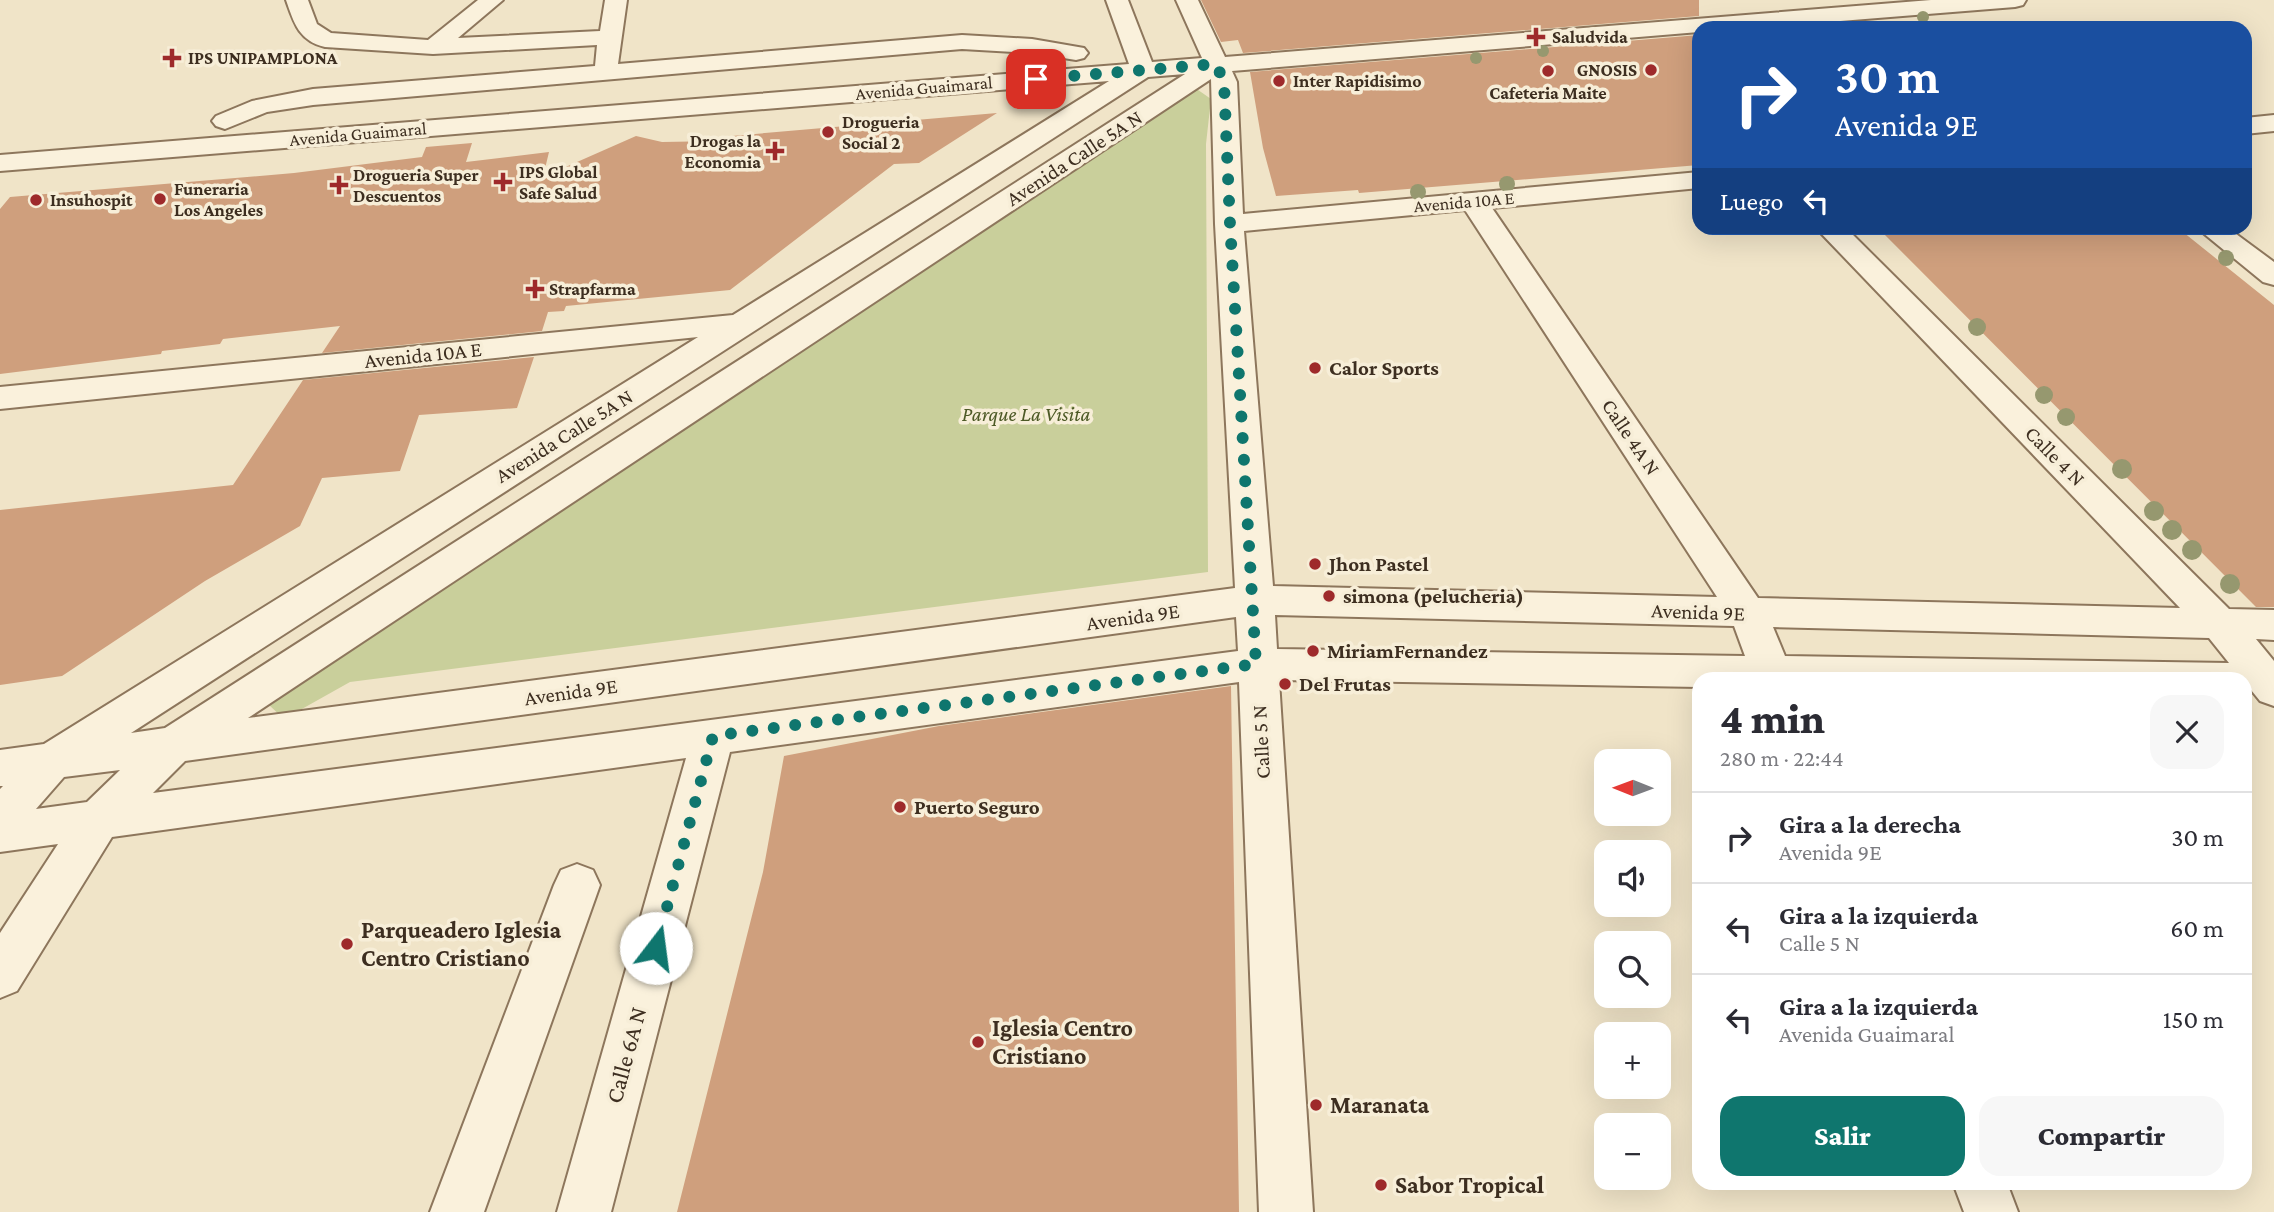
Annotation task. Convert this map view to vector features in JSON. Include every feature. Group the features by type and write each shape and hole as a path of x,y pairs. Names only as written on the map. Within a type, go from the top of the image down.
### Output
{"street":[{"path":"297,0 307,28 324,40 433,47 610,37"},
{"path":"433,47 492,0"},
{"path":"604,73 616,0"},
{"path":"1117,0 1146,55"},
{"name":"Calle 5 N","path":"1187,0 1219,49 1224,82 1230,224 1255,600 1256,664 1286,1212"},
{"name":"Avenida Guaimaral","path":"1692,21 2015,0"},
{"path":"1929,7 1947,21"},
{"name":"Avenida Guaimaral","path":"0,163 1146,55 1692,21"},
{"path":"225,121 261,106 313,97 962,42 1032,46 1076,53"},
{"name":"Avenida Guaimaral","path":"1183,45 1219,49"},
{"name":"Avenida Calle 5A N","path":"0,975 100,818 173,746 846,306 1219,49"},
{"name":"Avenida Guaimaral","path":"198,123 1076,53 1146,55"},
{"name":"Avenida Calle 5A N","path":"0,819 51,762 742,323 1146,55"},
{"path":"2252,125 2274,123"},
{"name":"Avenida 10A E","path":"1230,224 1692,181"},
{"name":"Calle 4A N","path":"1474,202 1748,613 1771,672"},
{"name":"Calle 4 N","path":"1837,235 2220,624 2258,681"},
{"path":"2220,235 2274,276"},
{"name":"Avenida 10A E","path":"0,398 742,323 846,306"},
{"name":"Avenida 9E","path":"0,768 1255,600 2274,625"},
{"path":"0,832 1256,664 1692,674"},
{"name":"Calle 6A N","path":"584,1212 713,736"},
{"path":"457,1212 578,885"},
{"path":"1983,1190 1992,1212"}],"green space":[{"name":"Parque La Visita","path":"1191,85 1211,99 1206,144 1208,572 350,682 284,719 269,705"}],"building":[{"path":"1201,0 1699,0 1699,16 1243,53 1238,40 1221,42"},
{"path":"1692,36 1692,166 1359,193 1358,190 1276,196 1263,148 1250,72"},
{"path":"997,113 919,163 894,164 730,290 566,306 564,311 548,312 542,331 322,353 340,326 223,339 220,344 162,351 161,354 0,374 0,209 10,197 294,173 422,157 426,147 472,143 466,162 549,152 543,177 636,136 662,142 719,141 720,137"},
{"path":"1885,235 2187,235 2274,305 2274,607 2256,607"},
{"path":"534,357 517,408 419,415 400,471 322,478 300,526 205,581 62,676 0,685 0,510 233,485 303,380"},
{"name":"Iglesia Centro Cristiano","path":"1231,686 1239,1212 677,1212 763,872 784,756 939,726"}],"place":[{"name":"Saludvida","path":"1536,37"},
{"name":"IPS UNIPAMPLONA","path":"172,58"},
{"name":"GNOSIS","path":"1651,70"},
{"name":"Cafeteria Maite","path":"1548,71"},
{"name":"Inter Rapidisimo","path":"1279,81"},
{"name":"Drogueria Social 2","path":"828,132"},
{"name":"Drogas la Economia","path":"775,151"},
{"name":"IPS Global Safe Salud","path":"503,182"},
{"name":"Drogueria Super Descuentos","path":"339,185"},
{"name":"Funeraria Los Angeles","path":"160,199"},
{"name":"Insuhospit","path":"36,200"},
{"name":"Strapfarma","path":"535,289"},
{"name":"Calor Sports","path":"1315,368"},
{"name":"Jhon Pastel","path":"1315,564"},
{"name":"simona (pelucheria)","path":"1329,596"},
{"name":"MiriamFernandez","path":"1313,651"},
{"name":"Del Frutas","path":"1285,684"},
{"name":"Puerto Seguro","path":"900,807"},
{"name":"Parqueadero Iglesia Centro Cristiano","path":"347,944"},
{"name":"Iglesia Centro Cristiano","path":"978,1042"},
{"name":"Maranata","path":"1316,1105"},
{"name":"Sabor Tropical","path":"1381,1185"}],"route":[{"path":"656,948 713,736 1256,664 1255,600 1230,224 1224,82 1216,64 1036,79"}]}
